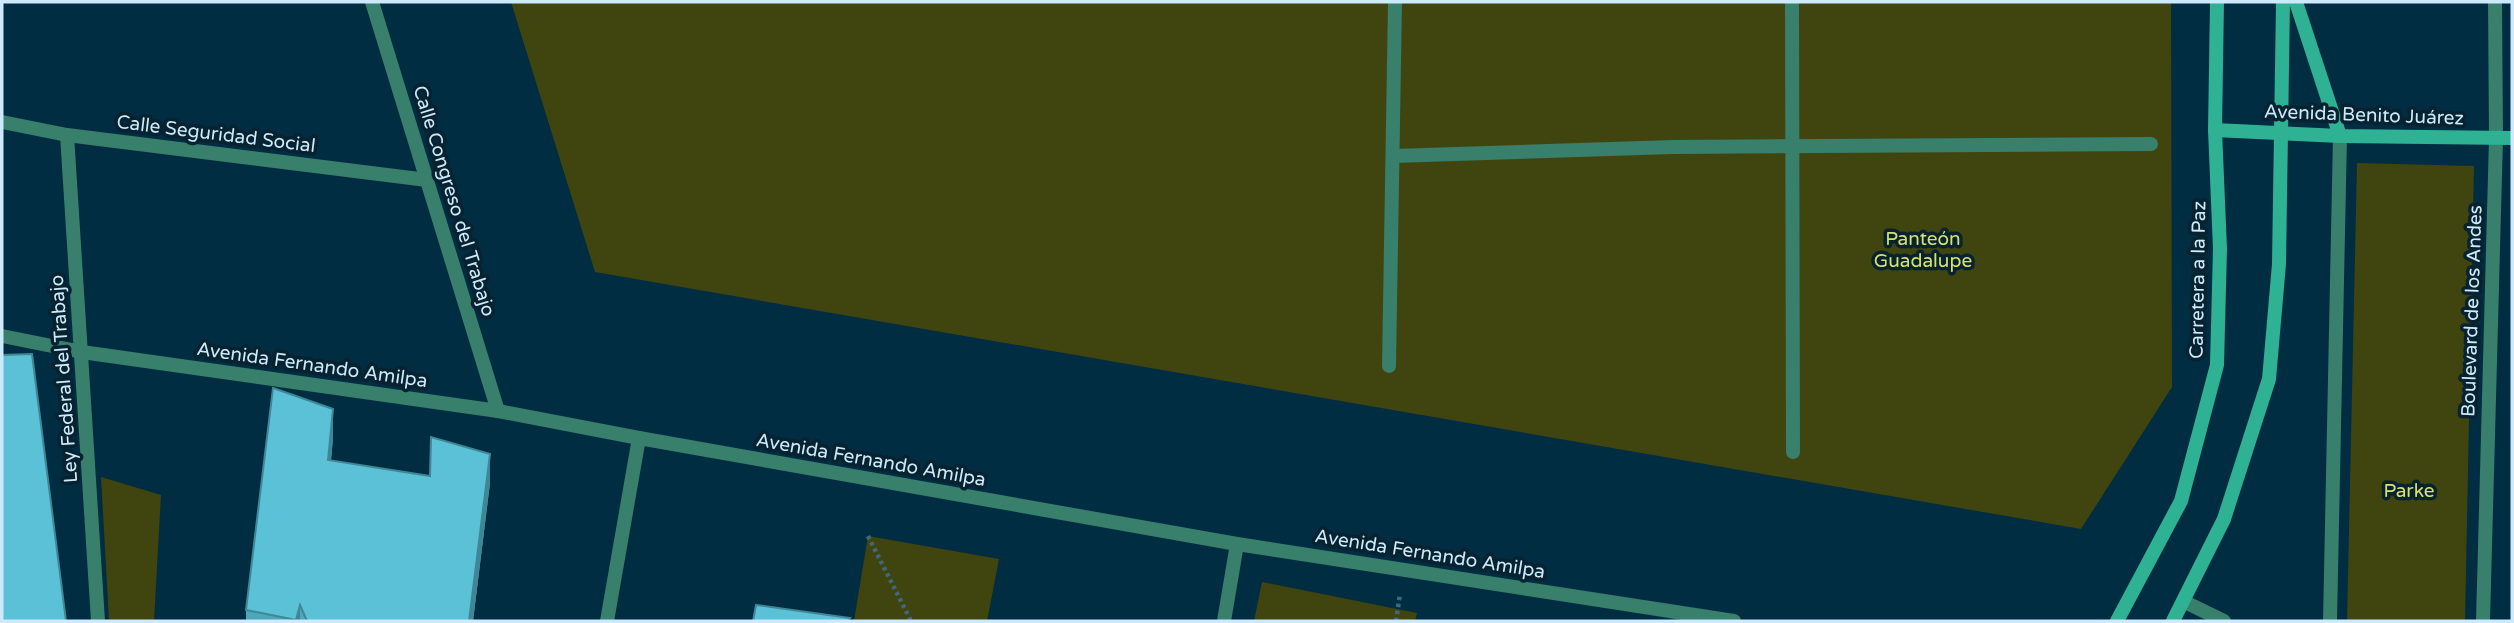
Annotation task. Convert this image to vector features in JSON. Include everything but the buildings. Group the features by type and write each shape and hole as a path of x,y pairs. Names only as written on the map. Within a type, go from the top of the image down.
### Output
{"main road":[{"name":"Carretera a la Paz","path":"2117,621 2181,501 2217,365 2220,249 2215,130 2217,2"},
{"path":"2174,621 2224,519 2269,379 2280,264 2283,2"},
{"path":"2296,2 2340,136"},
{"name":"Avenida Benito Juárez","path":"2215,130 2340,136 2512,138"}],"street":[{"name":"Calle Congreso del Trabajo","path":"372,2 498,411"},
{"path":"1389,366 1395,2"},
{"path":"1792,2 1793,452"},
{"name":"Boulevard de los Andes","path":"2483,621 2496,138 2495,2"},
{"name":"Calle Seguridad Social","path":"2,122 67,135 427,180"},
{"name":"Ley Federal del Trabajo","path":"67,135 98,621"},
{"path":"2330,621 2340,136"},
{"path":"1393,156 1673,146 1792,148 2151,144"},
{"name":"Avenida Fernando Amilpa","path":"2,336 82,352 498,411 1237,544 1734,621"},
{"path":"607,621 639,438"},
{"path":"1224,621 1237,544"},
{"path":"2185,601 2224,621"}],"path":[{"path":"868,536 911,621"}],"green space":[{"name":"Panteón Guadalupe","path":"511,2 2171,2 2172,387 2081,529 595,272"},
{"name":"Parke","path":"2357,163 2474,166 2465,621 2347,621"},
{"path":"101,477 161,495 154,621 109,621"},
{"path":"868,536 999,559 987,621 854,621"},
{"path":"1262,582 1417,613 1415,621 1254,621"}]}
